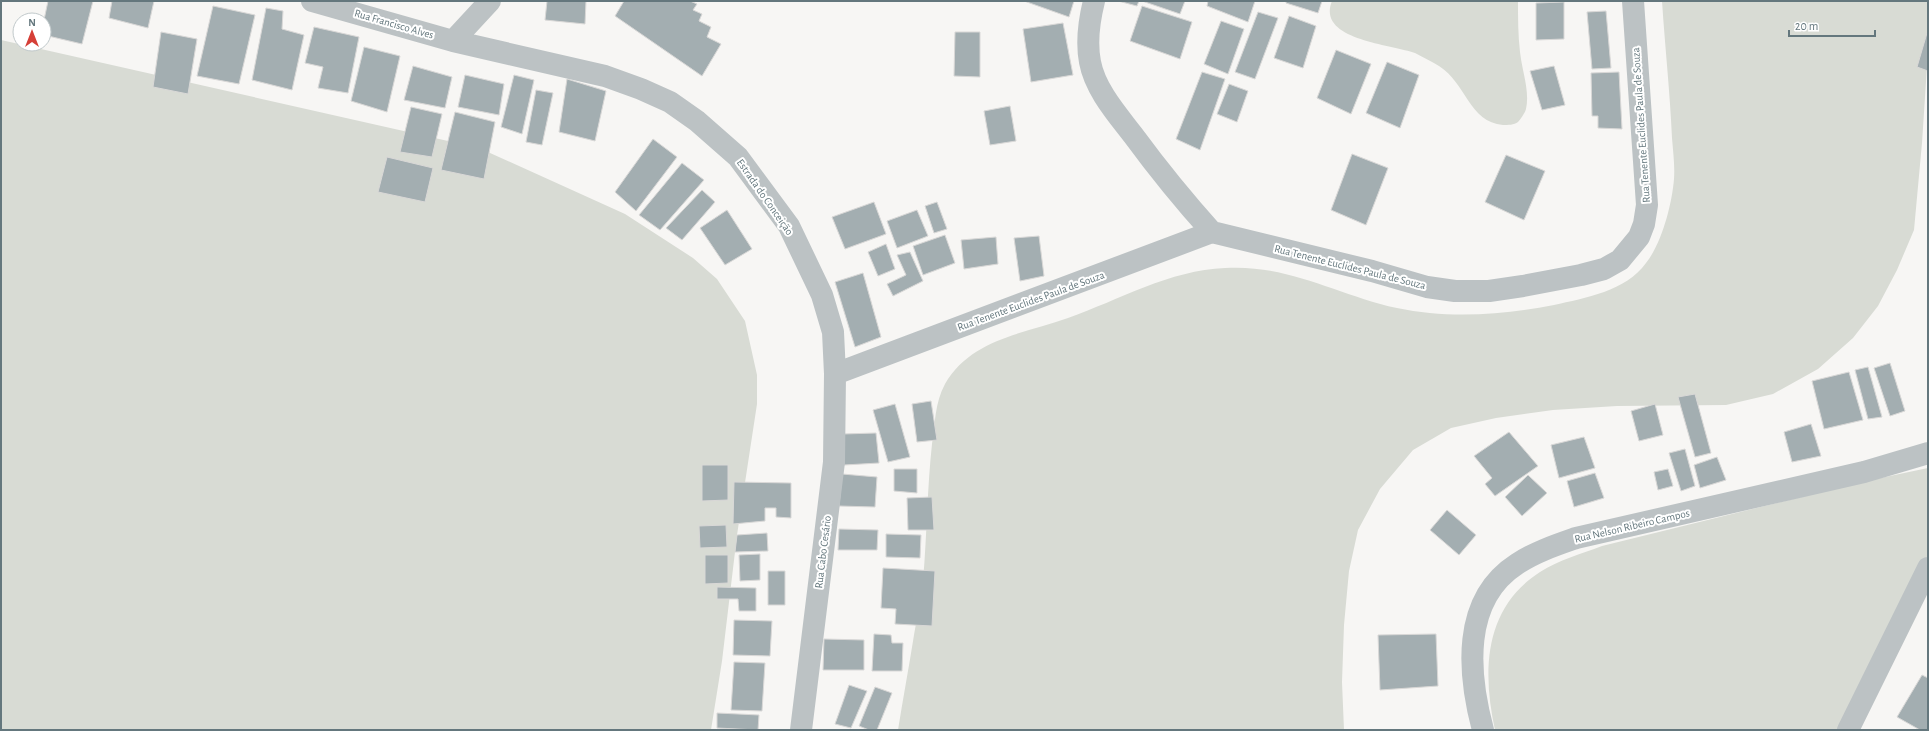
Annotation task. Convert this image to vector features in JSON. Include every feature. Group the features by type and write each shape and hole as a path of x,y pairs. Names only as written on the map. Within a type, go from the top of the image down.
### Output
{"street":[{"name":"Rua Francisco Alves","path":"312,1 453,41"},
{"path":"453,41 490,1"},
{"path":"1094,1 1089,20 1088,40 1090,62 1096,82 1113,110 1171,186 1212,232"},
{"name":"Rua Tenente Euclides Paula de Souza","path":"835,374 1212,232 1372,271 1427,287 1455,291 1489,291 1524,286 1604,269 1620,260 1639,237 1644,224 1647,205 1633,1"},
{"name":"Estrada do Conceição","path":"453,41 605,76 641,89 675,106 697,121 738,157 789,226 822,295 833,332 835,374"},
{"name":"Rua Cabo Cesário","path":"801,730 834,462 835,374"},
{"name":"Rua Nelson Ribeiro Campos","path":"1483,730 1475,694 1472,652 1474,635 1483,600 1503,575 1517,564 1549,548 1576,538 1864,472 1928,453"},
{"path":"1848,730 1928,568"}],"shaded area":[{"path":"1332,1 1518,1 1519,46 1527,95 1524,114 1518,122 1509,125 1492,122 1482,117 1468,101 1456,82 1439,66 1415,53 1374,43 1345,32 1335,24 1330,14"},
{"path":"1662,1 1928,1 1928,51 1914,230 1897,270 1878,306 1853,338 1818,369 1773,394 1726,405 1617,406 1553,410 1496,418 1451,428 1413,450 1380,489 1358,530 1349,571 1344,625 1342,682 1344,730 898,730 921,601 930,461 936,413 939,398 945,384 956,369 969,357 999,340 1068,318 1165,280 1184,274 1205,270 1248,268 1270,271 1292,275 1354,296 1397,308 1436,314 1456,315 1516,311 1554,305 1591,296 1616,287 1638,273 1652,255 1665,223 1673,189 1674,164"},
{"path":"1,40 12,42 12,52 52,52 479,148 625,214 693,258 717,279 745,321 757,375 757,404 737,535 722,661 711,730 1,730"},
{"path":"1928,468 1928,559 1840,730 1495,730 1489,685 1489,664 1492,642 1498,622 1508,604 1521,587 1540,572 1562,561 1602,546 1866,481"}],"building":[{"path":"48,1 93,1 82,44 52,37 52,12 46,12"},
{"path":"112,1 154,1 148,28 109,18"},
{"path":"547,1 586,1 585,24 545,20"},
{"path":"624,1 690,1 697,4 693,10 702,14 699,21 711,27 707,37 721,44 702,76 615,16"},
{"path":"1024,1 1074,1 1069,17"},
{"path":"1118,1 1139,1 1137,6"},
{"path":"1142,1 1185,1 1180,14"},
{"path":"1208,1 1255,1 1248,22 1207,6"},
{"path":"1286,1 1322,1 1318,13 1286,3"},
{"path":"1564,2 1564,39 1536,40 1536,3"},
{"path":"213,6 255,15 239,84 197,76"},
{"path":"1142,6 1192,22 1180,59 1130,41"},
{"path":"266,8 283,11 282,29 304,35 292,90 252,80"},
{"path":"1606,11 1611,68 1592,69 1587,12"},
{"path":"1258,12 1278,18 1255,79 1235,72"},
{"path":"1289,16 1316,26 1303,68 1274,58"},
{"path":"1221,21 1244,29 1228,74 1204,64"},
{"path":"1063,23 1073,75 1031,82 1023,29"},
{"path":"314,27 359,37 348,93 318,88 323,67 305,63"},
{"path":"161,32 197,39 188,94 153,87"},
{"path":"955,32 980,32 980,77 954,76"},
{"path":"1927,33 1928,34 1928,71 1917,67"},
{"path":"364,47 400,56 387,112 351,101"},
{"path":"1336,50 1371,64 1351,114 1317,98"},
{"path":"1387,62 1419,75 1400,128 1366,113"},
{"path":"413,66 452,77 445,108 404,100"},
{"path":"1554,66 1565,105 1542,110 1530,71"},
{"path":"1202,72 1225,79 1200,150 1176,139"},
{"path":"1619,72 1622,129 1598,128 1598,116 1592,116 1591,73"},
{"path":"465,75 504,84 499,115 458,107"},
{"path":"514,75 534,80 522,134 501,127"},
{"path":"567,79 606,91 595,141 559,132"},
{"path":"1229,84 1248,91 1237,122 1217,114"},
{"path":"536,90 553,93 542,145 526,142"},
{"path":"1010,106 1016,141 990,145 984,111"},
{"path":"411,107 442,114 432,157 400,152"},
{"path":"455,112 495,122 484,179 441,170"},
{"path":"653,139 677,157 636,211 615,192"},
{"path":"1352,154 1388,168 1366,225 1331,210"},
{"path":"1506,155 1545,171 1524,220 1485,202"},
{"path":"387,157 433,168 425,202 378,192"},
{"path":"682,163 704,180 660,230 639,215"},
{"path":"702,190 715,202 682,240 666,228"},
{"path":"874,202 886,234 845,249 832,217"},
{"path":"937,202 947,229 934,233 925,206"},
{"path":"727,210 752,249 725,265 700,228"},
{"path":"917,210 928,236 897,248 887,221"},
{"path":"945,235 955,263 923,275 913,246"},
{"path":"1039,236 1044,276 1020,281 1014,238"},
{"path":"996,237 998,264 964,269 961,240"},
{"path":"886,244 895,269 878,276 868,252"},
{"path":"910,252 923,281 893,296 887,284 906,275 897,255"},
{"path":"863,273 881,337 855,347 835,282"},
{"path":"1890,363 1905,411 1890,416 1874,368"},
{"path":"1868,367 1882,417 1868,419 1855,370"},
{"path":"1849,372 1863,420 1824,429 1812,381"},
{"path":"1695,394 1711,453 1695,457 1678,397"},
{"path":"931,401 937,440 917,442 912,404"},
{"path":"895,404 910,457 888,462 873,410"},
{"path":"1655,404 1663,435 1639,441 1631,411"},
{"path":"1811,424 1821,456 1792,462 1784,432"},
{"path":"1509,432 1538,466 1495,496 1485,484 1492,478 1474,456"},
{"path":"876,433 879,463 844,465 843,434"},
{"path":"1584,437 1595,468 1559,478 1551,445"},
{"path":"1685,449 1695,486 1681,491 1669,453"},
{"path":"1717,457 1726,480 1700,488 1694,465"},
{"path":"702,465 728,465 728,500 702,501"},
{"path":"894,469 917,469 917,493 894,491"},
{"path":"1668,469 1673,486 1658,490 1654,472"},
{"path":"1595,473 1604,498 1574,507 1567,481"},
{"path":"842,474 877,477 875,507 839,506"},
{"path":"1528,475 1547,493 1522,516 1505,497"},
{"path":"734,482 791,483 791,518 776,517 776,508 765,508 765,521 733,524"},
{"path":"932,497 934,530 908,530 907,498"},
{"path":"1447,510 1476,535 1459,555 1430,530"},
{"path":"726,525 727,547 700,548 699,526"},
{"path":"839,529 878,530 877,550 838,550"},
{"path":"767,533 768,551 735,552 737,535"},
{"path":"886,534 921,535 920,558 886,557"},
{"path":"760,554 760,580 740,581 739,555"},
{"path":"705,555 728,555 728,583 705,584"},
{"path":"883,568 935,571 932,626 895,624 896,609 881,608"},
{"path":"768,571 785,571 785,605 768,605"},
{"path":"717,587 756,588 756,611 739,611 738,599 717,599"},
{"path":"734,620 772,621 770,656 733,655"},
{"path":"874,634 891,635 892,643 903,643 902,671 872,671"},
{"path":"1436,634 1438,686 1380,690 1378,635"},
{"path":"824,639 864,640 864,670 823,670"},
{"path":"734,662 765,663 762,711 731,710"},
{"path":"1922,675 1928,678 1928,730 1920,730 1897,717"},
{"path":"849,685 867,691 851,728 835,724"},
{"path":"875,687 892,693 877,730 869,730 859,726"},
{"path":"717,713 759,715 758,730 717,728"}]}
